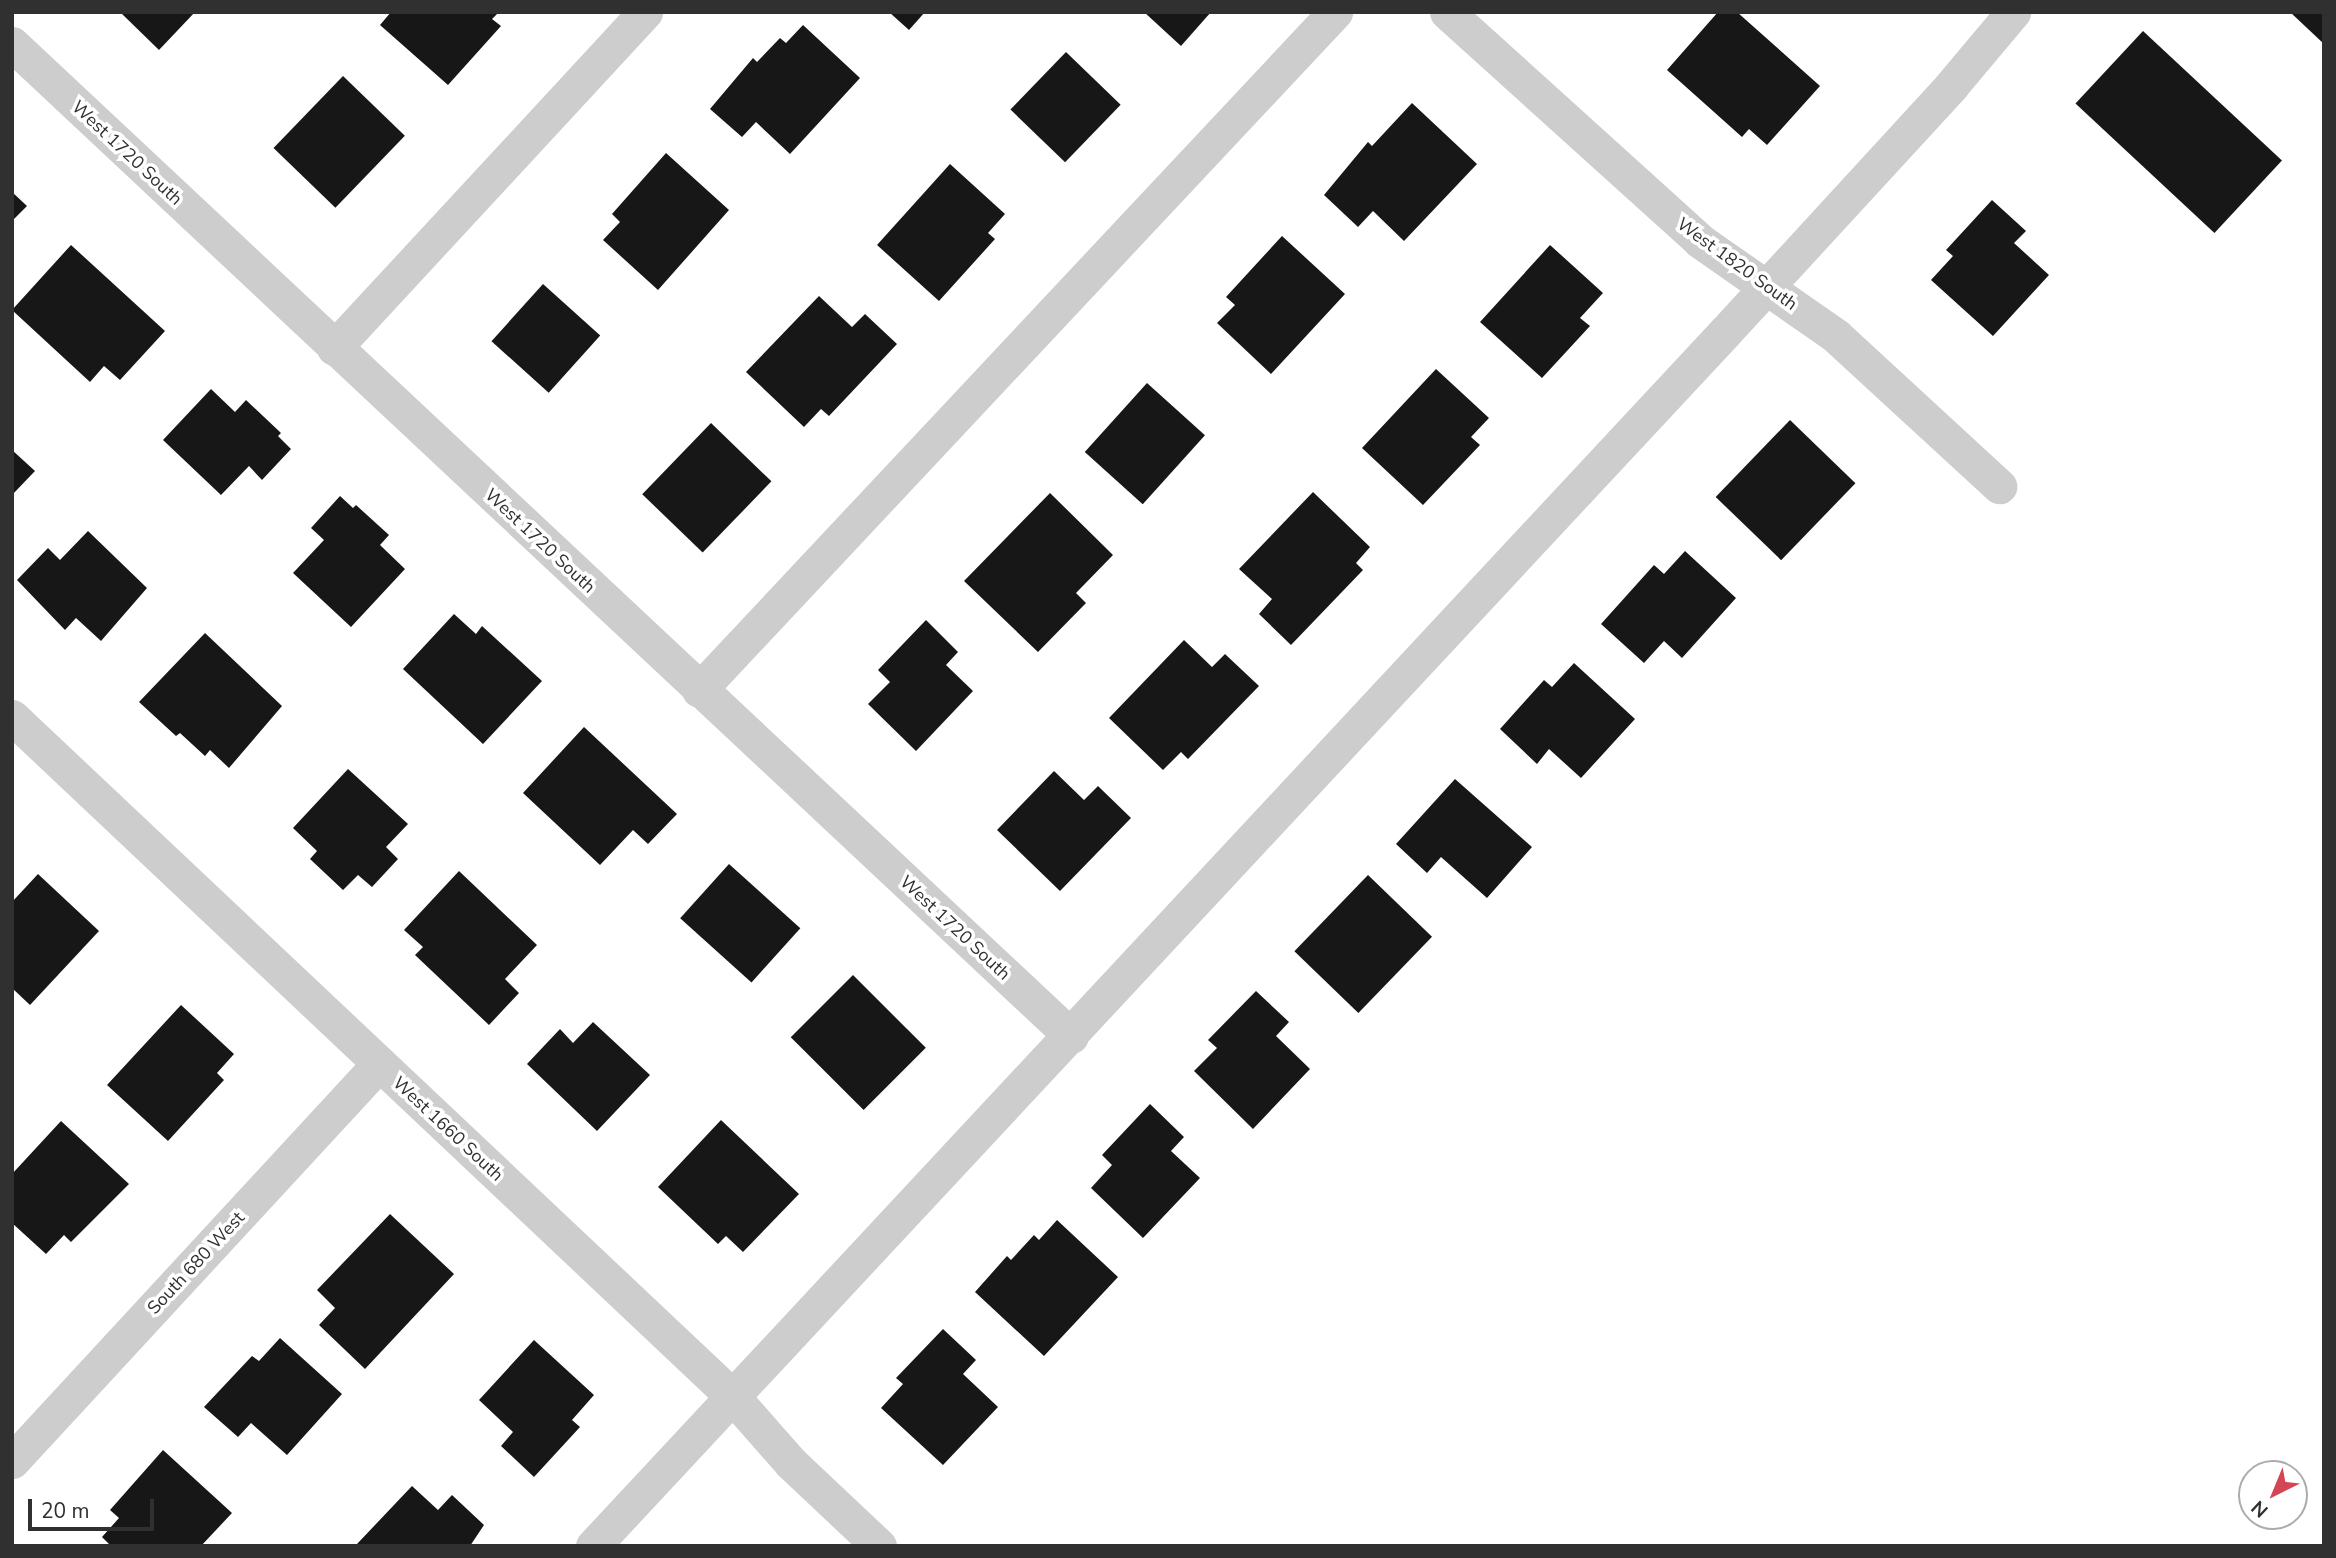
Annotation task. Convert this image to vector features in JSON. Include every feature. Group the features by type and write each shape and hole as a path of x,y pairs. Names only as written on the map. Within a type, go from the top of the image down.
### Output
{"street":[{"path":"334,348 645,12"},
{"path":"699,690 1335,12"},
{"name":"West 1820 South","path":"1447,12 1700,241 1836,335 1999,486"},
{"path":"593,1546 1766,287 1951,86 2012,12"},
{"name":"West 1720 South","path":"12,44 1071,1036"},
{"name":"West 1660 South","path":"15,725 733,1396 791,1462 879,1546"},
{"name":"South 680 West","path":"12,1461 379,1065"}],"building":[{"path":"120,12 195,12 159,50"},
{"path":"391,12 499,12 492,19 501,26 448,85 380,25"},
{"path":"889,12 925,12 909,30"},
{"path":"1144,12 1211,12 1181,46"},
{"path":"1718,12 1737,12 1820,86 1767,145 1749,129 1742,137 1667,70"},
{"path":"2290,12 2324,12 2324,44"},
{"path":"803,25 860,78 790,154 756,122 742,137 710,109 753,58 757,62 780,38 786,43"},
{"path":"2143,31 2282,161 2214,233 2075,103"},
{"path":"1066,52 1121,105 1065,162 1010,110"},
{"path":"343,76 405,136 335,208 274,148"},
{"path":"1412,103 1477,164 1404,241 1373,211 1358,227 1324,195 1368,142 1372,146"},
{"path":"666,153 729,210 658,290 603,240 620,222 612,214"},
{"path":"950,164 1005,214 988,233 995,239 939,301 877,245"},
{"path":"12,192 27,206 12,221"},
{"path":"1992,200 2026,231 2014,243 2049,275 1993,336 1931,280 1953,256 1946,250"},
{"path":"1282,236 1345,294 1271,374 1217,323 1235,305 1226,297"},
{"path":"71,245 165,331 120,380 104,366 90,382 12,310"},
{"path":"1550,245 1603,293 1580,318 1590,326 1542,378 1480,322"},
{"path":"543,284 600,336 549,393 491,341"},
{"path":"819,296 852,327 865,314 897,344 829,416 821,409 804,427 746,372"},
{"path":"1436,369 1489,418 1471,437 1480,445 1423,505 1362,448"},
{"path":"1147,383 1205,435 1143,504 1085,452"},
{"path":"211,389 235,412 246,400 281,433 278,436 291,449 262,480 249,466 221,495 163,440"},
{"path":"1790,420 1855,483 1781,560 1716,497"},
{"path":"711,423 771,481 703,553 642,494"},
{"path":"12,450 35,471 12,495"},
{"path":"1313,492 1370,547 1356,563 1363,570 1291,645 1259,614 1272,599 1239,569"},
{"path":"1050,493 1113,555 1076,593 1086,603 1038,652 964,581"},
{"path":"340,496 353,508 356,505 389,535 380,545 405,569 351,627 293,573 324,540 311,528"},
{"path":"88,531 147,588 101,641 76,618 65,630 17,580 48,548 60,560"},
{"path":"1685,551 1736,598 1682,658 1664,641 1644,663 1601,624 1654,565 1664,574"},
{"path":"454,614 476,634 482,626 542,681 483,744 403,669"},
{"path":"926,620 958,652 946,665 973,691 916,751 868,704 890,682 878,670"},
{"path":"205,633 282,706 229,768 210,750 205,756 180,733 176,736 139,702"},
{"path":"1184,640 1212,667 1225,654 1259,686 1188,759 1181,752 1163,770 1109,718"},
{"path":"1574,663 1635,719 1581,778 1549,749 1537,764 1500,729 1544,680 1552,687"},
{"path":"584,727 677,814 648,844 633,830 600,865 523,793"},
{"path":"348,769 408,824 386,847 398,859 372,887 358,875 343,890 310,859 317,851 293,828"},
{"path":"1054,771 1084,800 1098,786 1131,818 1060,891 997,830"},
{"path":"1455,779 1532,847 1487,898 1441,857 1427,873 1396,844"},
{"path":"729,864 800,928 751,982 680,918"},
{"path":"459,871 537,945 505,979 519,993 489,1025 415,955 423,947 404,930"},
{"path":"38,874 99,931 30,1005 12,988 12,902"},
{"path":"1368,875 1432,937 1358,1013 1294,951"},
{"path":"853,975 926,1048 864,1110 791,1037"},
{"path":"1256,991 1289,1022 1276,1036 1310,1069 1253,1129 1194,1071 1217,1048 1208,1040"},
{"path":"181,1005 234,1054 217,1073 224,1080 168,1141 107,1085"},
{"path":"593,1022 650,1075 597,1131 527,1064 560,1029 573,1043"},
{"path":"1150,1104 1184,1137 1171,1151 1200,1178 1143,1238 1091,1188 1112,1165 1102,1155"},
{"path":"721,1120 799,1194 743,1252 726,1236 718,1244 658,1187"},
{"path":"61,1121 129,1184 71,1242 64,1235 46,1254 12,1223 12,1174"},
{"path":"390,1214 454,1274 365,1369 319,1325 335,1308 317,1290"},
{"path":"1057,1220 1118,1277 1044,1356 975,1292 1007,1256 1011,1260 1034,1235 1039,1240"},
{"path":"943,1329 976,1360 963,1374 998,1407 943,1465 881,1408 903,1384 896,1378"},
{"path":"280,1338 342,1394 287,1455 251,1423 238,1437 204,1407 252,1356 259,1361"},
{"path":"534,1340 594,1395 572,1420 580,1427 534,1477 501,1446 513,1432 479,1400"},
{"path":"163,1450 232,1513 201,1546 111,1546 102,1537 119,1518 110,1510"},
{"path":"412,1486 438,1510 452,1495 484,1525 470,1546 357,1544"}]}
